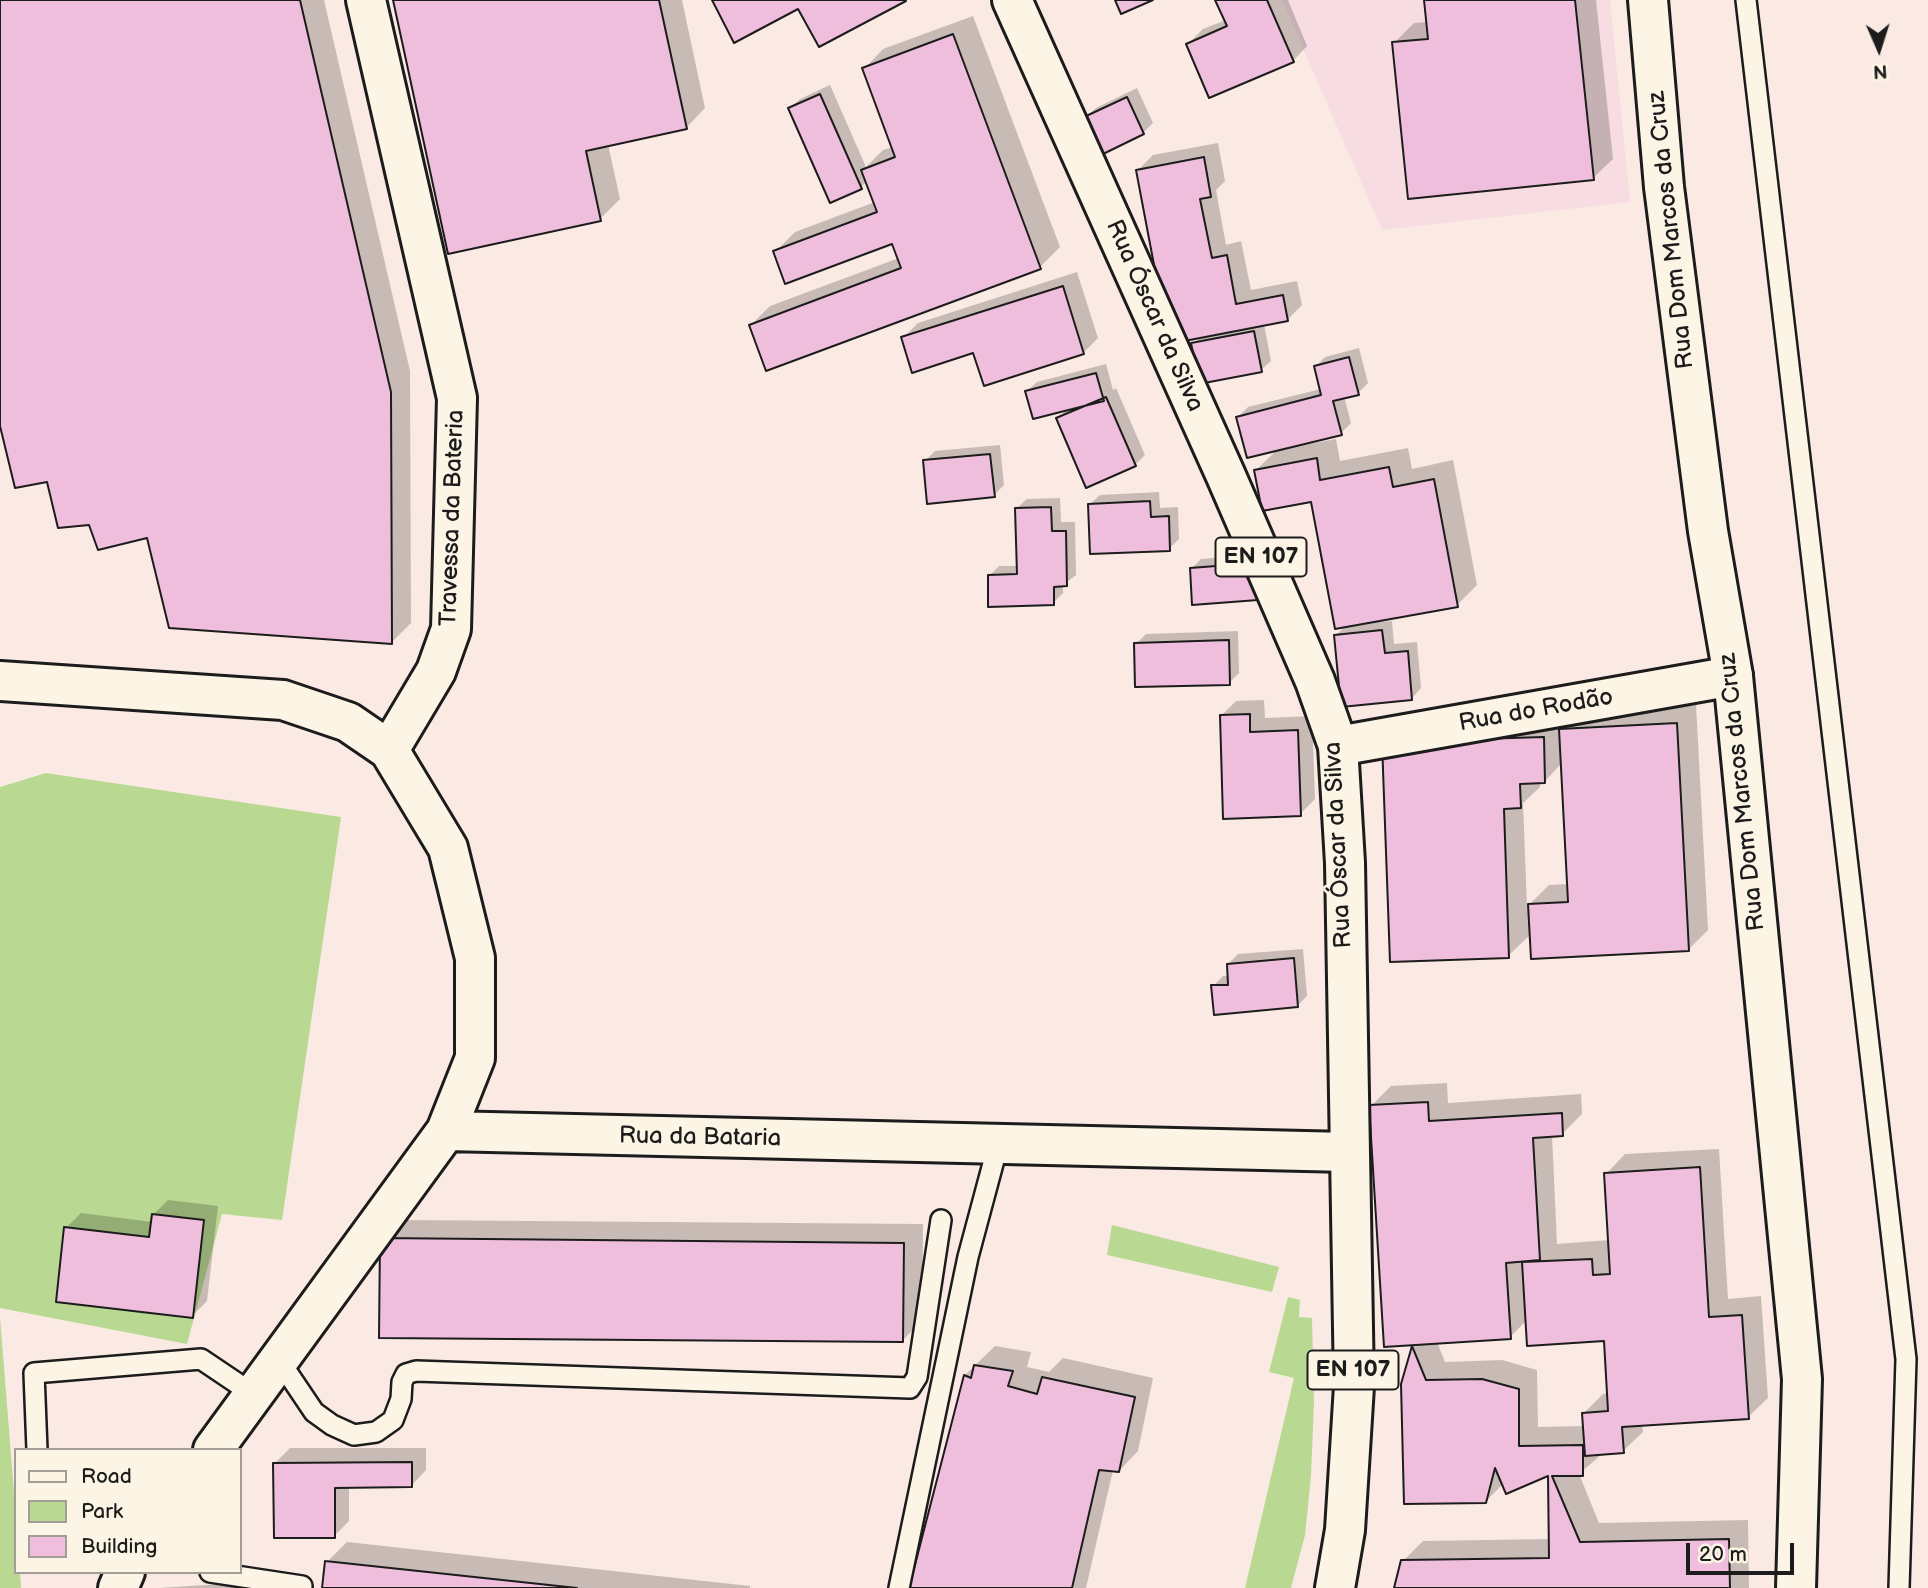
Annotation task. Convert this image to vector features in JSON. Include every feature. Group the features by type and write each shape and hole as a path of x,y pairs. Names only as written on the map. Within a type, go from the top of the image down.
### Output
{"street":[{"name":"Travessa da Bateria","path":"366,0 457,398 451,629 436,671 389,750"},
{"name":"Rua Óscar da Silva","path":"1012,0 1226,475 1315,681 1338,746 1345,863 1354,1386 1345,1530 1335,1588"},
{"name":"Rua Dom Marcos da Cruz","path":"1648,0 1664,187 1708,531 1733,676 1802,1379 1796,1588"},
{"name":"Rua do Rodão","path":"1338,746 1733,676"},
{"path":"0,681 283,700 348,722 389,750 448,848 475,958 475,1058 446,1132 214,1448"},
{"name":"Rua da Bataria","path":"446,1132 1348,1152"}],"lane":[{"path":"1746,0 1906,1359 1899,1588"},
{"path":"899,1588 968,1257 998,1145"},
{"path":"279,1360 314,1412 332,1425 354,1435 376,1432 393,1420 401,1399 402,1382 406,1374 416,1371 910,1388 917,1377 941,1220"},
{"path":"37,1448 34,1373 201,1359 253,1394"},
{"path":"224,1574 302,1586"}],"shaded area":[{"path":"1282,0 1610,0 1630,202 1382,230"}],"green space":[{"path":"46,773 341,817 282,1220 222,1214 187,1344 0,1308 0,787"},
{"path":"1112,1225 1279,1267 1272,1292 1107,1255"},
{"path":"1288,1297 1300,1300 1299,1317 1312,1318 1314,1402 1305,1535 1291,1588 1245,1588 1294,1378 1269,1372"},
{"path":"0,1317 14,1492 14,1574 20,1574 21,1588 0,1588"}],"building":[{"path":"0,0 300,0 391,392 392,644 169,628 147,538 98,550 89,525 58,528 47,482 15,488 0,426"},
{"path":"393,0 659,0 687,129 586,151 601,221 448,254"},
{"path":"712,0 906,1 819,47 798,9 734,43"},
{"path":"1115,0 1153,0 1121,14"},
{"path":"1215,0 1267,0 1294,62 1209,98 1186,44 1227,26"},
{"path":"1424,0 1575,0 1594,180 1408,199 1392,42 1428,39"},
{"path":"953,34 1041,269 766,371 749,325 901,268 892,244 785,284 773,251 877,212 861,170 895,157 862,68"},
{"path":"820,94 862,189 830,203 788,108"},
{"path":"1127,97 1144,134 1101,155 1084,117"},
{"path":"1204,157 1211,197 1200,199 1212,258 1227,255 1236,304 1283,295 1288,321 1169,344 1136,170"},
{"path":"1063,286 1084,354 984,386 973,353 912,373 901,337"},
{"path":"1254,331 1262,372 1199,384 1191,343"},
{"path":"1349,357 1359,395 1333,401 1342,435 1247,458 1236,417 1321,395 1314,366"},
{"path":"1096,373 1104,401 1033,419 1025,391"},
{"path":"1106,397 1136,466 1086,488 1056,418"},
{"path":"990,454 995,497 927,504 923,460"},
{"path":"1317,458 1320,480 1389,467 1393,487 1434,479 1458,607 1335,629 1311,502 1262,511 1254,470"},
{"path":"1150,501 1151,517 1169,516 1170,551 1090,554 1088,504"},
{"path":"1051,507 1052,531 1066,531 1067,586 1054,587 1054,605 988,607 988,575 1017,574 1015,508"},
{"path":"1255,563 1258,600 1192,605 1190,568"},
{"path":"1382,630 1385,653 1408,651 1412,700 1341,707 1334,635"},
{"path":"1229,640 1230,685 1135,687 1134,643"},
{"path":"1250,714 1250,732 1298,730 1301,816 1223,819 1220,715"},
{"path":"1677,723 1689,951 1531,959 1528,904 1568,902 1559,729"},
{"path":"1544,737 1545,783 1520,784 1521,808 1504,809 1509,958 1390,962 1382,742"},
{"path":"1294,958 1298,1007 1214,1015 1211,985 1228,985 1227,964"},
{"path":"1428,1102 1429,1121 1562,1113 1563,1136 1533,1138 1540,1260 1506,1263 1511,1339 1384,1347 1369,1105"},
{"path":"1700,1167 1709,1317 1742,1315 1749,1419 1622,1427 1624,1453 1585,1456 1582,1413 1608,1411 1604,1341 1527,1346 1522,1262 1592,1259 1593,1275 1610,1274 1604,1173"},
{"path":"152,1214 204,1220 193,1318 56,1302 64,1227 149,1237"},
{"path":"380,1238 904,1243 903,1342 379,1338"},
{"path":"1412,1346 1426,1380 1482,1379 1519,1389 1519,1446 1583,1445 1583,1476 1552,1476 1580,1542 1729,1539 1730,1588 1394,1588 1401,1560 1549,1558 1548,1476 1506,1494 1495,1468 1486,1503 1404,1504 1401,1384"},
{"path":"974,1365 1013,1371 1008,1386 1037,1394 1042,1377 1135,1397 1119,1472 1099,1470 1072,1588 909,1588 964,1375 971,1378"},
{"path":"412,1462 412,1487 335,1488 335,1538 274,1538 273,1463"},
{"path":"325,1561 577,1588 322,1588"}]}
